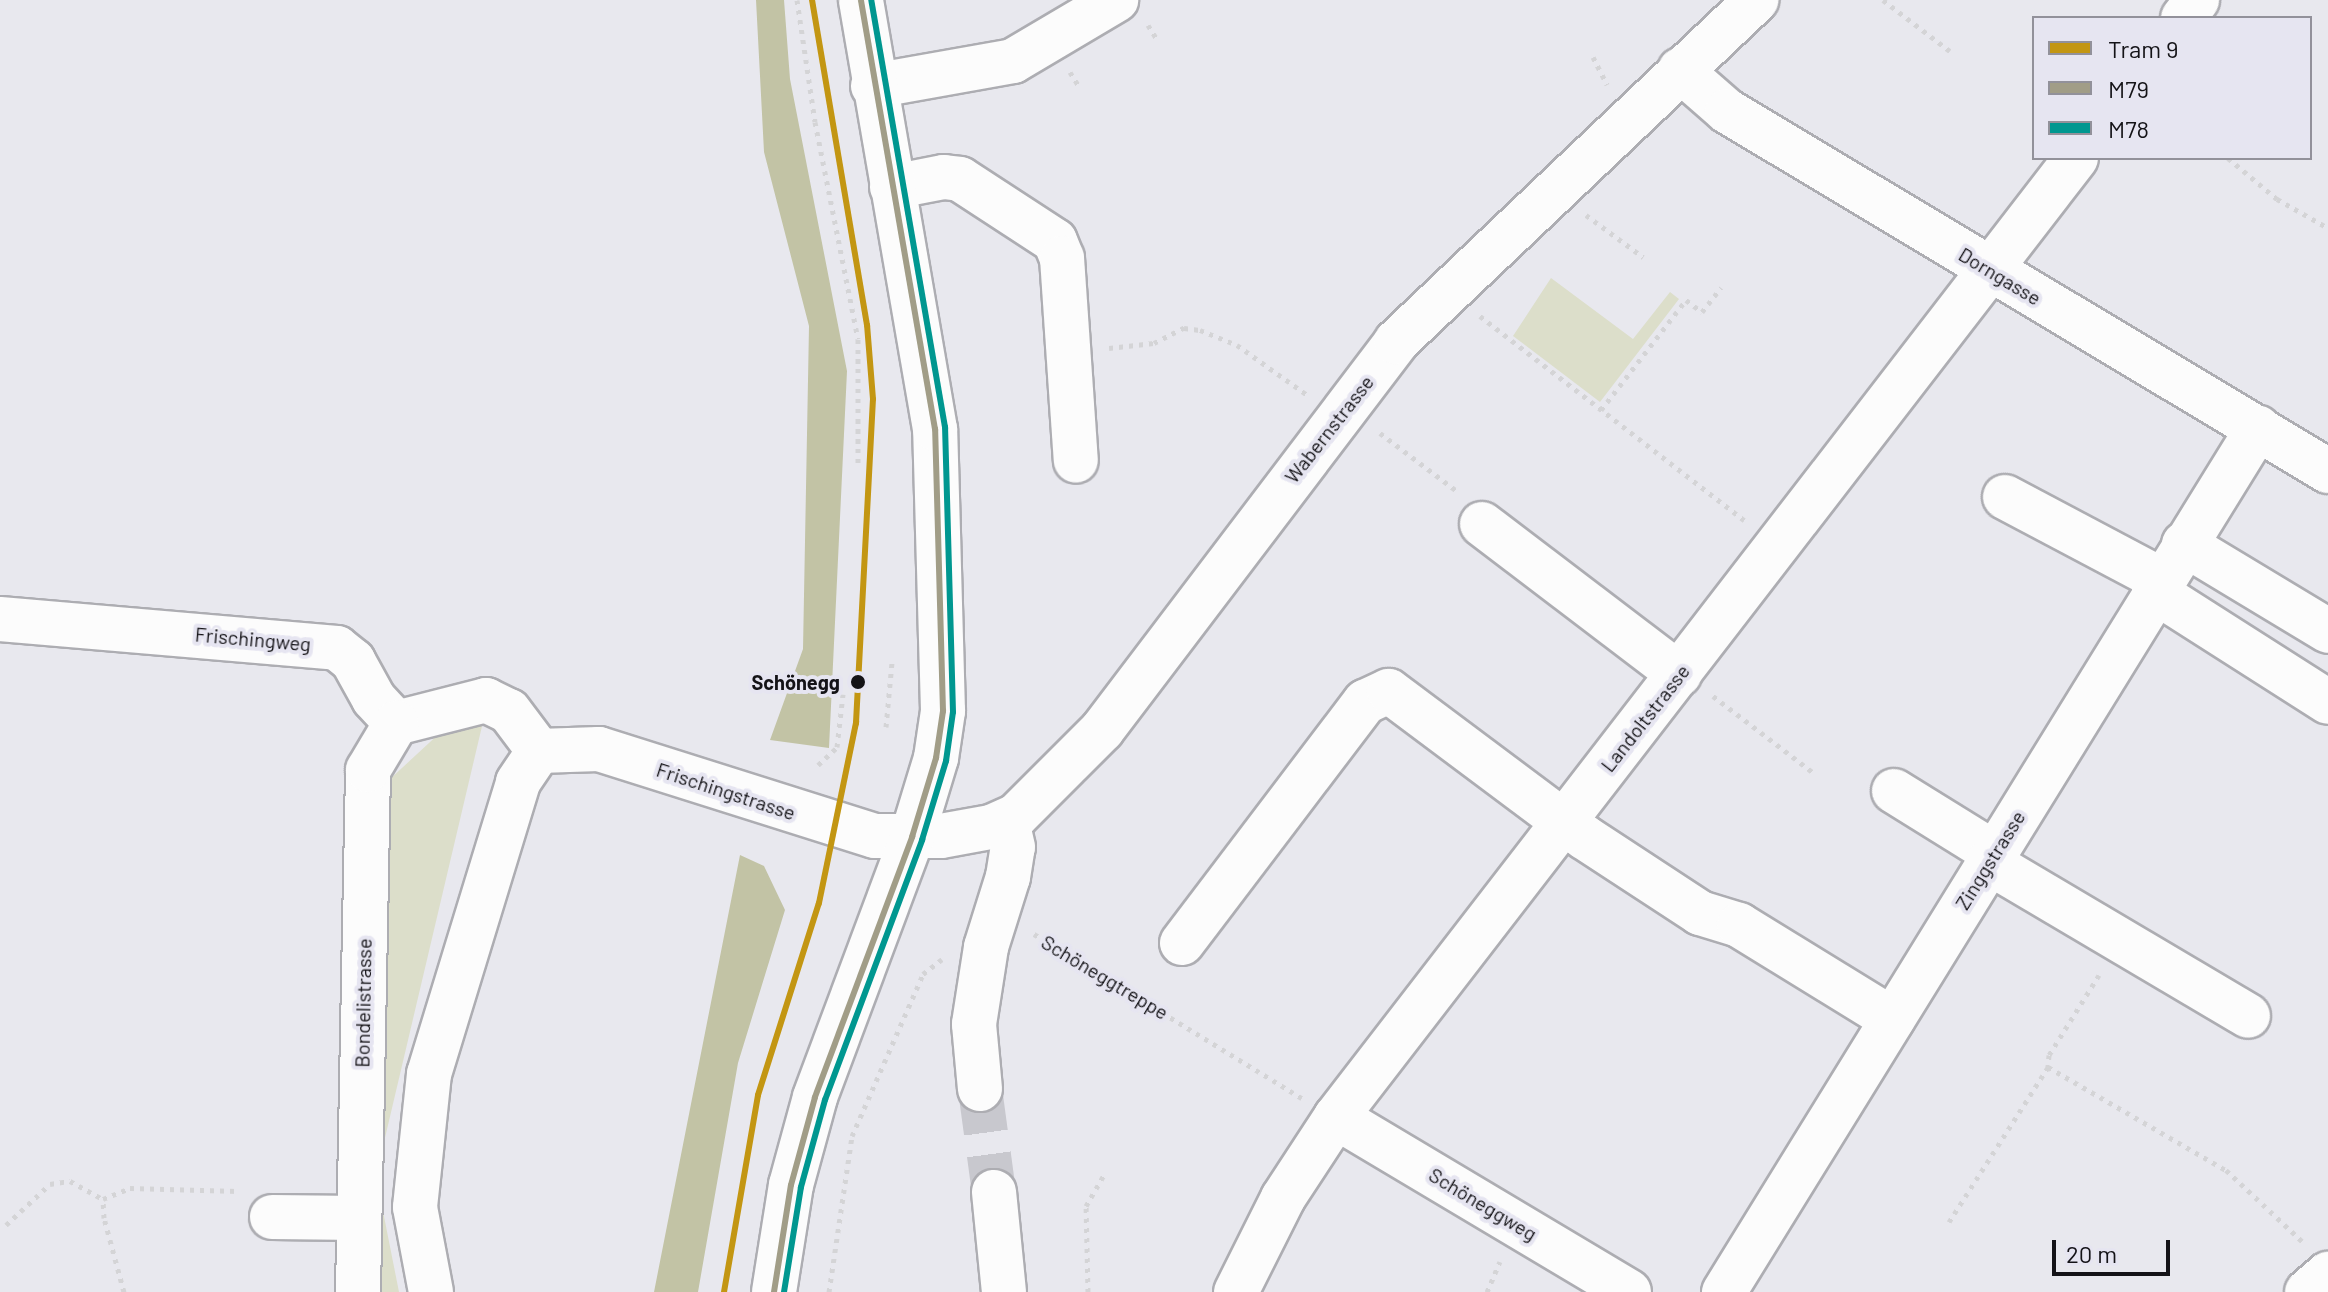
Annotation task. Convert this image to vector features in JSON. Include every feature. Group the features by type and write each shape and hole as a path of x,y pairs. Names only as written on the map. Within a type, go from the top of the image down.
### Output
{"street":[{"path":"774,1292 791,1185 815,1097 912,837 936,758 943,711 939,475 925,359 873,86 861,0"},
{"path":"873,86 1013,61 1116,0"},
{"name":"Wabernstrasse","path":"912,837 1007,821 1042,794 1102,730 1396,342 1756,0"},
{"path":"2185,16 2197,0"},
{"name":"Dorngasse","path":"1680,70 1727,111 2328,471"},
{"name":"Landoltstrasse","path":"1236,1292 1324,1111 1564,823 1689,680 1987,269 2074,160"},
{"path":"892,187 960,179 1050,237 1062,258 1076,461"},
{"name":"Zinggstrasse","path":"1724,1292 2151,596 2258,428"},
{"path":"2005,497 2151,596 2328,702"},
{"path":"1482,524 1689,680"},
{"path":"2184,544 2328,631"},
{"name":"Frischingweg","path":"0,619 337,648 353,661 374,699 396,723"},
{"path":"1182,943 1365,702 1379,692 1400,696 1564,823 1700,913 1739,925 1892,1019"},
{"path":"396,723 486,700 509,711 539,751 518,782 429,1074 415,1207 431,1292"},
{"name":"Bondelistrasse","path":"358,1292 368,770 396,723"},
{"name":"Frischingstrasse","path":"539,751 599,749 849,832 912,837"},
{"path":"1894,791 1984,869 2121,940 2248,1016"},
{"path":"980,1089 974,1024 986,947 1008,877 1013,847 1007,821"},
{"name":"Schöneggweg","path":"1324,1111 1629,1292"},
{"path":"994,1192 1004,1292"},
{"path":"262,1204 359,1218"}],"path":[{"path":"797,0 815,122 858,339 858,468"},
{"path":"1883,0 1950,51"},
{"path":"2230,160 2277,199 2328,228"},
{"path":"1599,223 1643,257"},
{"path":"1601,410 1686,300 1702,312 1721,288"},
{"path":"1477,314 1756,529"},
{"path":"1068,352 1154,343 1192,328 1237,345 1315,400"},
{"path":"1371,426 1434,474"},
{"path":"886,727 892,662"},
{"path":"1689,680 1815,774"},
{"path":"818,765 837,747 846,721 843,694"},
{"name":"Schöneggtreppe","path":"1029,931 1324,1111"},
{"path":"1949,1222 2048,1067 2049,1055 2121,940"},
{"path":"829,1292 852,1136 923,974 947,954"},
{"path":"2048,1067 2226,1170 2315,1272"},
{"path":"1088,1292 1086,1206 1106,1172"},
{"path":"6,1225 50,1184 70,1181 103,1199"},
{"path":"103,1199 130,1188 262,1204"},
{"path":"103,1199 104,1218 124,1292"}],"green space":[{"path":"756,0 784,0 790,79 847,371 829,748 770,740 803,649 809,326 764,152"},
{"path":"1551,278 1633,339 1670,292 1679,299 1600,402 1513,336"},
{"path":"483,722 376,1176 399,1292 340,1292 376,792 443,730"},
{"path":"740,855 764,866 785,910 738,1063 698,1292 654,1292"}],"tunnel":[{"path":"980,1089 994,1192"}],"tram line":[{"name":"9","path":"724,1292 758,1095 819,903 856,723 873,399 867,325 812,0"}],"transit line":[{"name":"M79","path":"774,1292 791,1185 815,1097 912,837 936,758 943,711 935,429 861,0"},
{"name":"M78","path":"784,1292 801,1187 825,1100 922,840 946,761 953,712 945,427 871,0"}],"place":[{"name":"Schönegg","path":"858,682"}]}
